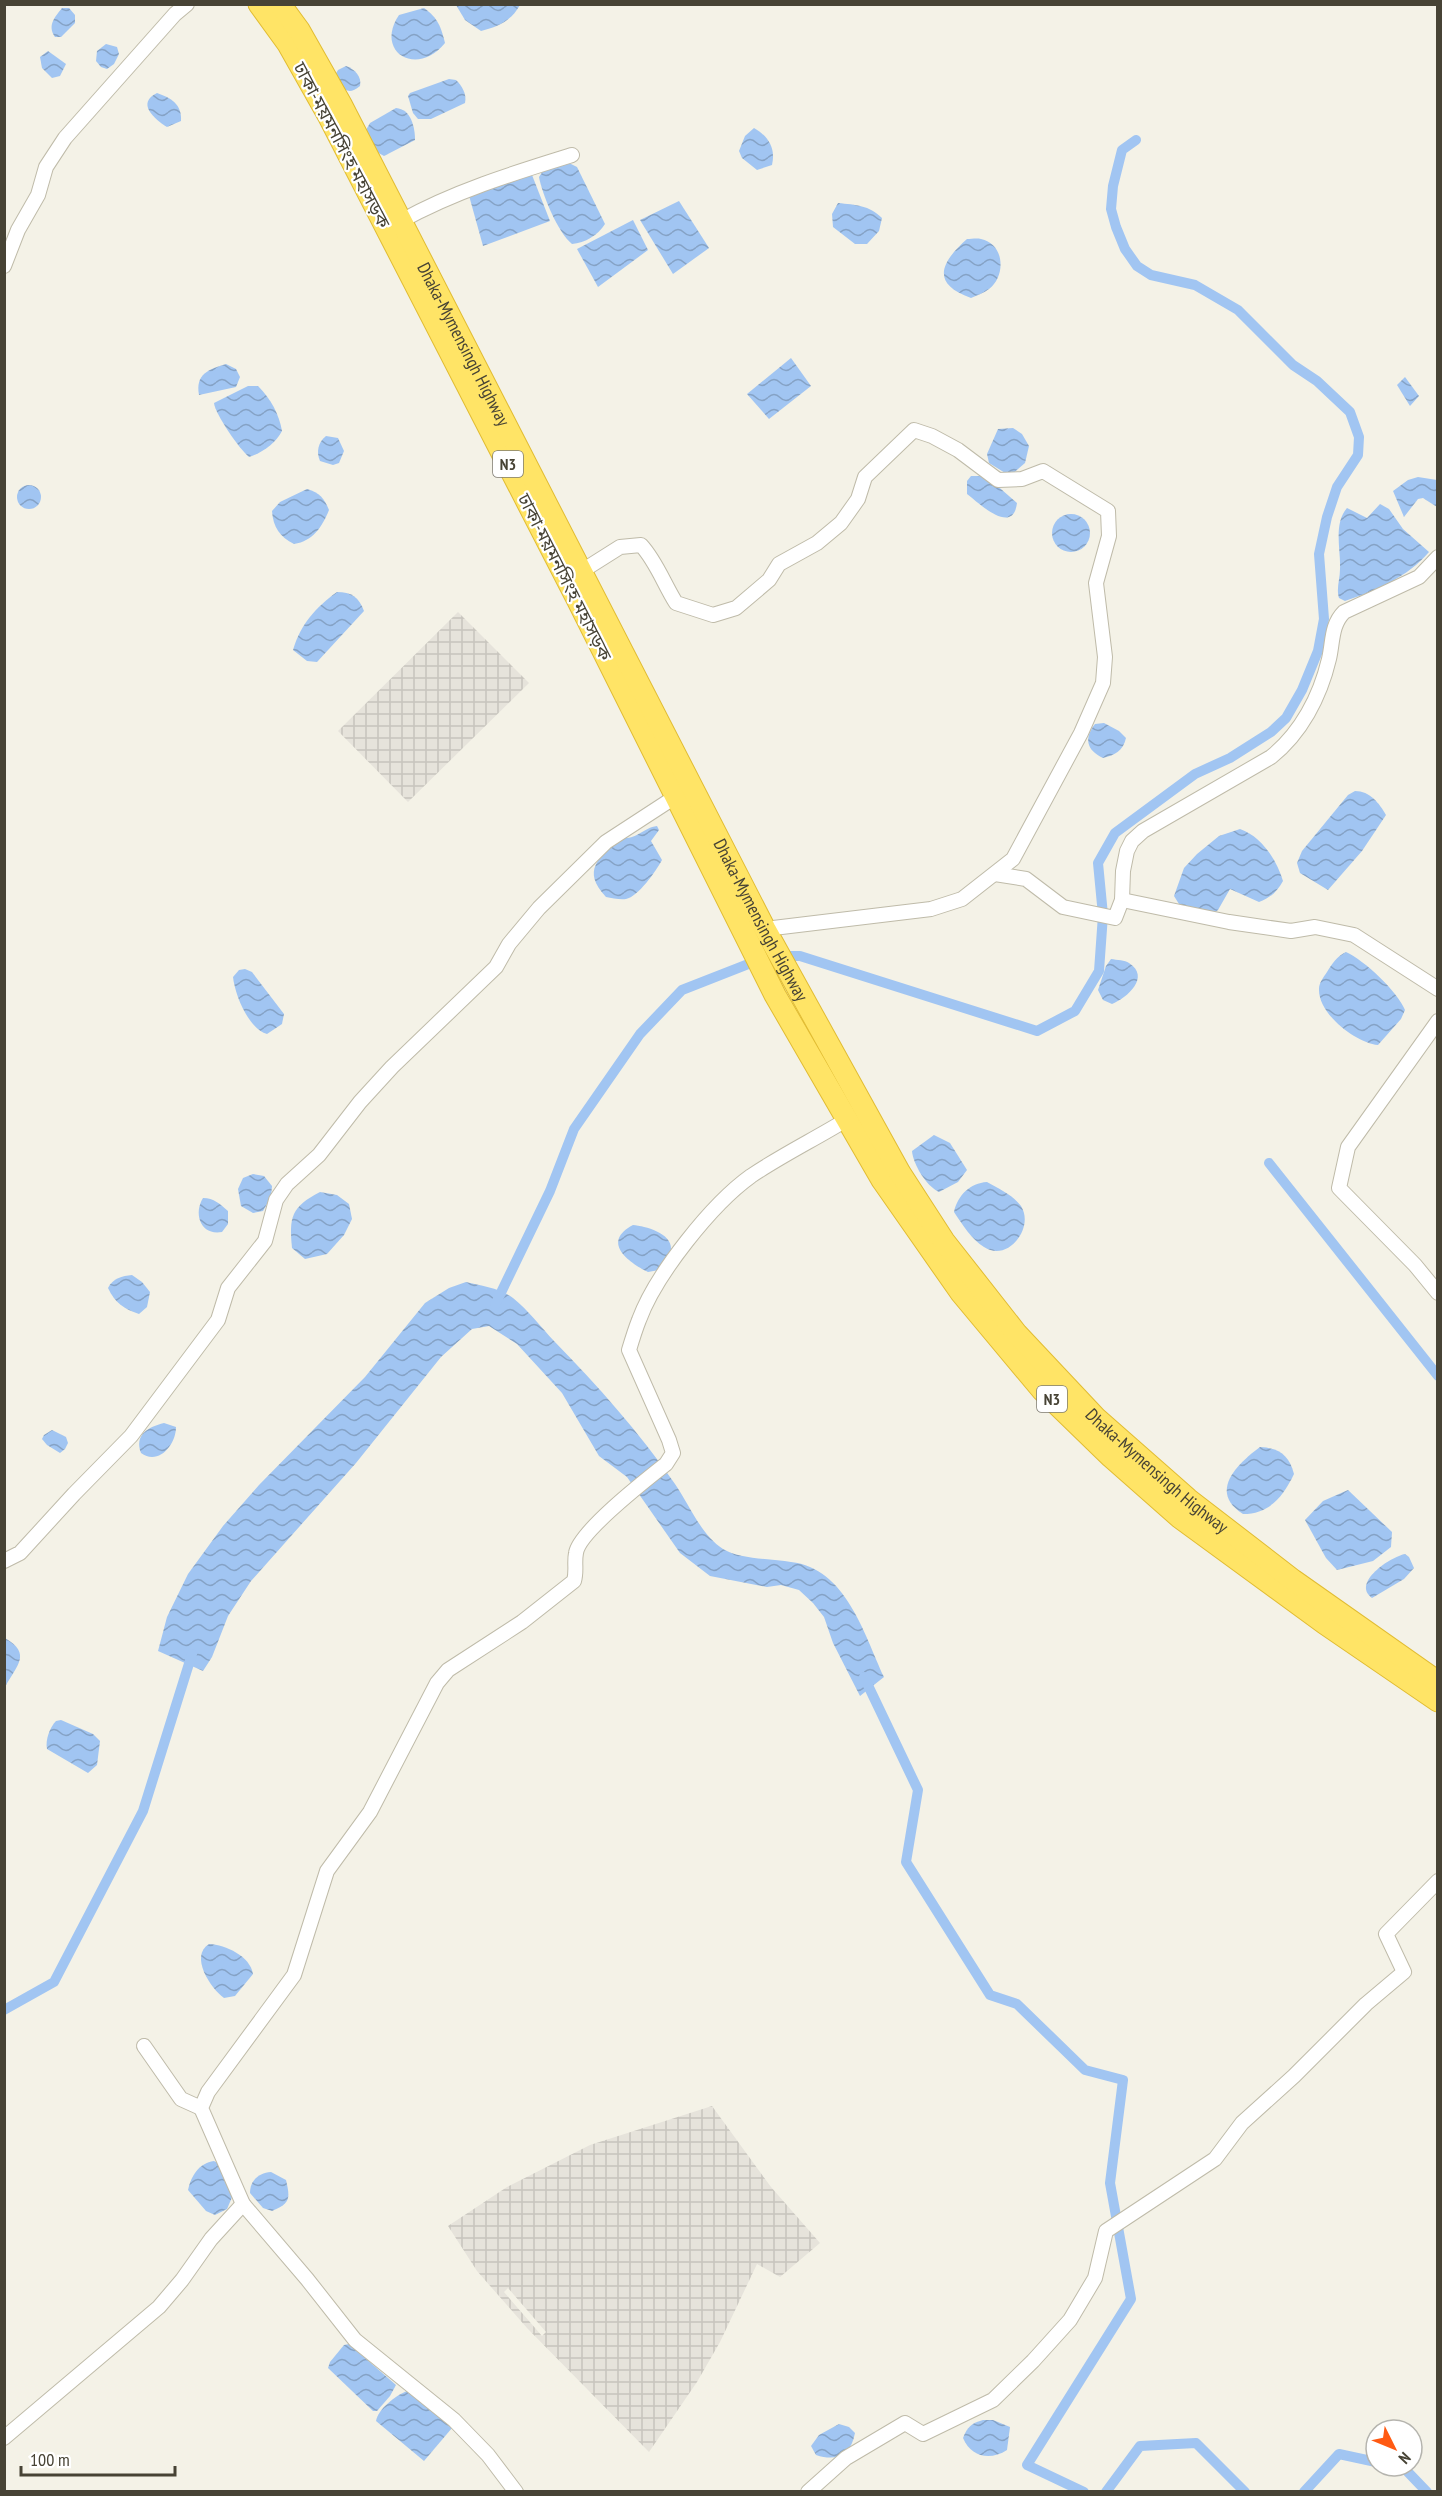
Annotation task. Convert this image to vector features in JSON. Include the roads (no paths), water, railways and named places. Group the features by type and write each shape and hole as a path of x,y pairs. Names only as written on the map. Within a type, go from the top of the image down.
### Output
{"highway":[{"name":"ঢাকা-ময়মনসিংহ মহাসড়ক","path":"259,4 288,44 328,115 578,601 675,797 709,858 743,932"},
{"name":"Dhaka-Mymensingh Highway","path":"280,4 299,30 342,106 795,985 900,1173 944,1241 1017,1334 1096,1418 1188,1499 1293,1580 1437,1682"},
{"name":"Dhaka-Mymensingh Highway","path":"743,932 775,995 882,1180 961,1293 1042,1390 1179,1517 1324,1623 1437,1701"}],"street":[{"path":"4,266 18,230 38,195 46,167 65,138 175,14 187,4"},
{"path":"401,221 432,204 499,178 572,154"},
{"path":"582,571 620,547 641,545 651,555 676,603 713,615 736,608 769,580 779,564 817,543 841,523 858,499 865,477 914,430 932,436 958,450 998,480 1022,479 1043,471 1108,511 1109,536 1096,583 1105,657 1103,683 1081,733 1013,859 962,899 931,909 765,929"},
{"path":"995,874 1026,879 1063,907 1115,918 1122,900 1123,871 1132,841 1143,831 1271,757 1285,746 1311,709 1329,661 1335,621 1344,612 1419,577 1437,556"},
{"path":"4,1561 20,1553 81,1486 131,1436 218,1320 228,1288 265,1241 276,1200 287,1184 319,1155 360,1102 392,1067 496,967 509,944 539,908 606,842 675,797"},
{"path":"1122,900 1248,925 1291,931 1316,927 1354,936 1437,989"},
{"path":"1437,1021 1348,1147 1339,1188 1415,1265 1437,1293"},
{"path":"201,2108 208,2092 294,1975 327,1871 370,1812 437,1683 448,1670 522,1622 574,1581 577,1572 575,1552 583,1539 666,1464 673,1453 629,1350 639,1318 656,1288 677,1257 722,1201 750,1177 846,1119"},
{"path":"808,2492 846,2458 905,2423 923,2434 993,2400 1070,2320 1095,2278 1106,2231 1215,2159 1242,2123 1294,2076 1366,2004 1404,1972 1386,1934 1437,1881"},
{"path":"144,2046 181,2099 201,2108 243,2204 355,2340 454,2420 488,2456 516,2492"},
{"path":"4,2438 159,2307 182,2280 211,2239 243,2204"}],"water":[{"path":"456,5 520,5 504,22 481,31 465,20"},
{"path":"62,8 69,8 75,15 75,23 61,37 55,37 52,25"},
{"path":"424,8 433,15 438,23 445,43 434,53 422,59 402,56 395,49 392,40 393,28 399,15"},
{"path":"106,44 117,47 119,54 114,64 107,69 101,67 96,61 97,51"},
{"path":"48,51 66,64 60,76 52,78 42,68 40,57"},
{"path":"346,66 355,71 360,80 360,86 351,91 342,87 335,75 338,70"},
{"path":"449,79 456,80 462,88 465,103 431,119 418,119 413,113 408,96 410,93"},
{"path":"157,93 175,102 180,110 181,121 167,127 149,111 148,101"},
{"path":"396,108 409,115 415,140 384,156 375,151 366,130 370,123"},
{"path":"754,128 767,139 773,153 772,165 757,170 742,158 739,151 745,136"},
{"path":"557,163 569,163 577,167 605,224 595,235 582,242 572,244 567,239 547,203 539,177 545,168"},
{"path":"532,175 550,221 483,246 468,192"},
{"path":"679,201 709,248 673,274 640,220"},
{"path":"838,203 867,208 882,218 879,231 867,244 855,244 833,227 832,214"},
{"path":"633,220 648,250 598,287 577,249"},
{"path":"967,239 989,242 995,247 1000,261 995,283 971,298 950,286 945,280 944,272 951,256"},
{"path":"791,358 811,386 769,419 747,394"},
{"path":"226,364 236,369 240,377 236,387 199,395 201,377 209,370"},
{"path":"1405,377 1419,396 1410,406 1397,385"},
{"path":"248,386 258,386 267,396 277,413 282,431 268,447 249,457 228,432 214,403"},
{"path":"1013,428 1022,434 1029,446 1025,463 1010,476 989,463 987,454 998,429"},
{"path":"326,436 338,438 344,451 339,463 333,465 320,461 318,447"},
{"path":"971,476 986,476 1017,503 1014,512 1009,517 995,515 967,494 967,481"},
{"path":"1418,477 1437,480 1437,507 1423,498 1418,499 1404,517 1393,491 1408,480"},
{"path":"29,485 38,488 41,497 38,506 29,509 20,506 17,497 20,488"},
{"path":"307,489 321,496 329,510 312,536 294,544 278,531 272,511 280,502"},
{"path":"1380,504 1389,509 1403,529 1429,552 1401,576 1368,593 1345,601 1339,598 1338,591 1340,522 1347,508 1367,518"},
{"path":"1071,514 1084,520 1090,533 1084,546 1071,552 1058,546 1052,533 1058,520"},
{"path":"337,592 354,596 364,611 317,662 307,661 293,650 296,641 310,617"},
{"path":"1104,723 1119,731 1126,738 1118,752 1103,758 1093,751 1088,739 1095,724"},
{"path":"1355,791 1370,795 1386,815 1362,851 1328,890 1300,873 1297,863 1302,851 1348,795"},
{"path":"657,826 659,830 651,841 662,860 651,877 631,897 621,899 606,897 595,879 594,872 600,858 620,838 636,836"},
{"path":"1240,829 1255,837 1272,857 1283,881 1278,888 1259,902 1230,889 1218,910 1213,914 1179,904 1174,896 1184,868 1219,836"},
{"path":"1346,952 1380,977 1405,1010 1401,1019 1378,1045 1359,1039 1340,1026 1331,1017 1320,999 1319,989 1322,981 1335,960"},
{"path":"1111,959 1127,962 1138,974 1137,981 1130,992 1112,1004 1103,1000 1098,990 1106,966"},
{"path":"245,969 252,972 284,1014 282,1024 267,1034 260,1031 248,1018 236,993 233,977 239,970"},
{"path":"934,1135 950,1143 967,1170 958,1182 939,1192 929,1185 921,1174 912,1151"},
{"path":"253,1174 264,1176 272,1186 271,1197 263,1211 253,1213 241,1206 238,1189 243,1178"},
{"path":"987,1182 1014,1199 1021,1206 1024,1215 1022,1233 1010,1247 1001,1250 993,1251 975,1240 954,1212 958,1200 970,1187"},
{"path":"320,1192 337,1195 349,1204 352,1219 344,1235 327,1254 305,1259 292,1248 292,1221 298,1208 310,1197"},
{"path":"203,1198 214,1200 228,1211 228,1224 222,1232 209,1231 201,1223 199,1211"},
{"path":"633,1225 657,1231 670,1243 669,1255 659,1270 648,1272 633,1263 621,1251 618,1245 619,1238"},
{"path":"132,1275 150,1292 147,1307 139,1314 121,1305 108,1288 118,1278"},
{"path":"466,1282 502,1292 513,1298 529,1313 632,1428 675,1484 702,1528 715,1543 738,1555 791,1562 810,1567 826,1576 851,1606 884,1677 860,1696 833,1643 824,1617 799,1590 781,1585 767,1587 710,1576 680,1553 627,1477 599,1456 562,1393 517,1344 489,1326 472,1329 441,1357 356,1463 251,1581 228,1616 212,1657 203,1671 158,1651 167,1617 188,1574 223,1526 259,1485 365,1377 425,1303 449,1288"},
{"path":"164,1423 176,1427 169,1447 165,1452 154,1457 141,1453 139,1441 144,1433"},
{"path":"52,1430 66,1437 68,1443 60,1453 42,1439"},
{"path":"1260,1447 1273,1449 1286,1457 1294,1474 1274,1503 1260,1511 1243,1514 1233,1506 1228,1497 1227,1488 1235,1470"},
{"path":"1348,1490 1392,1532 1391,1547 1373,1561 1337,1570 1326,1558 1305,1520 1323,1501"},
{"path":"1405,1554 1414,1568 1404,1579 1372,1598 1367,1592 1366,1585 1369,1578 1382,1565"},
{"path":"5,1638 18,1649 20,1660 5,1687"},
{"path":"61,1720 93,1734 100,1741 97,1765 88,1773 47,1749 50,1730 56,1721"},
{"path":"209,1944 236,1953 251,1968 253,1974 235,1996 224,1998 213,1987 204,1972 201,1956 203,1949"},
{"path":"214,2161 219,2164 233,2195 227,2209 215,2215 206,2211 188,2190 196,2171 204,2164"},
{"path":"271,2172 286,2180 288,2191 286,2202 272,2211 263,2208 250,2193 256,2178"},
{"path":"349,2344 396,2385 377,2411 373,2411 328,2368 344,2345"},
{"path":"407,2391 452,2428 424,2461 376,2421 377,2416 388,2403"},
{"path":"983,2420 993,2420 1010,2427 1007,2450 988,2456 976,2453 966,2444 963,2438 968,2428"},
{"path":"839,2424 849,2427 855,2433 850,2447 837,2457 816,2455 811,2446 819,2435"}],"waterway":[{"path":"495,1305 550,1191 574,1129 640,1034 682,990 769,956 800,956 1037,1031 1075,1011 1099,971 1103,915 1098,863 1115,833 1195,774 1230,758 1271,732 1286,718 1302,690 1318,651 1324,619 1319,554 1327,517 1337,487 1358,455 1359,437 1350,412 1317,381 1293,365 1238,310 1195,285 1151,275 1137,266 1125,249 1111,209 1113,186 1122,150 1136,140"},
{"path":"1269,1163 1438,1376"},
{"path":"4,2010 54,1982 143,1811 192,1654"},
{"path":"864,1677 918,1790 906,1862 990,1995 1017,2004 1085,2070 1123,2080 1110,2183 1131,2299 1027,2465 1084,2492"},
{"path":"1106,2492 1140,2446 1196,2443 1245,2492"},
{"path":"1304,2492 1339,2454 1364,2459"},
{"path":"1414,2478 1427,2492"}]}
